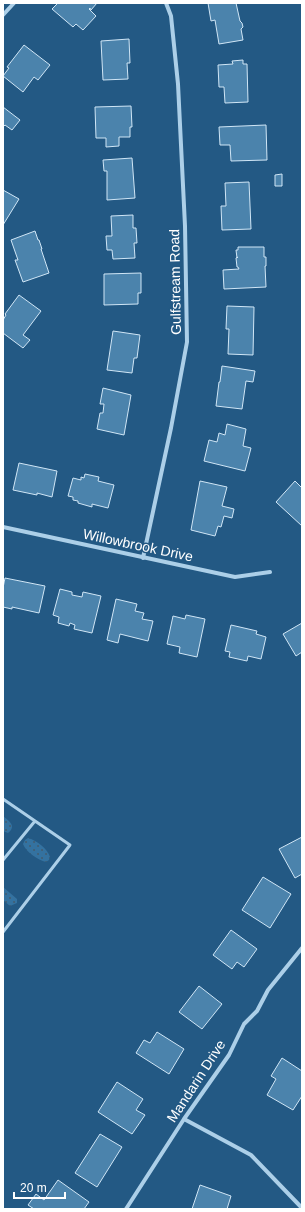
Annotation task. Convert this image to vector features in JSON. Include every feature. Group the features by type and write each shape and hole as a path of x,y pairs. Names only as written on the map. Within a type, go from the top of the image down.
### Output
{"street":[{"path":"3,15 14,3"},
{"name":"Gulfstream Road","path":"143,558 171,428 187,342 185,226 178,84 171,16 166,3"},
{"name":"Willowbrook Drive","path":"3,527 235,577 270,572"},
{"name":"Mandarin Drive","path":"126,1209 184,1119 229,1055 244,1024 256,1011 268,990 302,948"},
{"path":"184,1119 251,1155 302,1208"}],"lane":[{"path":"3,799 70,846 3,932"},
{"path":"3,860 35,821"}],"shaded area":[{"path":"3,816 12,826 8,833 3,831"},
{"path":"28,838 44,848 49,854 49,860 46,862 39,859 27,850 23,844"},
{"path":"3,887 17,899 17,903 10,906 3,900"}],"building":[{"path":"58,3 97,3 91,10 90,8 89,9 96,16 83,30 76,24 73,27 52,9"},
{"path":"208,3 236,3 243,27 241,29 243,40 219,44 215,20 211,21"},
{"path":"129,39 130,63 127,63 128,79 103,80 101,41"},
{"path":"24,45 50,65 38,80 34,77 23,92 3,76 9,68 7,67"},
{"path":"243,60 243,64 247,64 248,102 225,103 224,87 219,87 218,65 233,64 232,61"},
{"path":"131,106 132,127 130,127 130,137 119,137 119,146 106,147 106,138 96,138 95,107"},
{"path":"3,107 20,120 12,130 5,125 3,127"},
{"path":"266,125 267,160 231,161 230,145 220,145 219,127"},
{"path":"132,158 135,198 107,200 107,171 104,171 103,160"},
{"path":"282,174 282,186 275,186 275,175"},
{"path":"249,182 251,229 222,230 221,206 226,206 225,183"},
{"path":"3,190 19,199 3,225"},
{"path":"133,215 133,228 136,228 137,243 134,243 135,258 113,259 112,250 107,250 106,236 112,236 111,216"},
{"path":"35,231 49,273 23,282 15,260 18,260 11,240"},
{"path":"238,247 264,247 264,257 266,257 266,287 224,289 223,270 239,269 237,267 236,250 238,250"},
{"path":"141,273 141,293 138,293 138,304 104,305 104,274"},
{"path":"19,295 41,311 23,335 30,340 23,348 3,333 3,320 6,315 5,314"},
{"path":"227,306 254,307 253,355 228,354 229,329 226,329"},
{"path":"113,331 140,335 137,358 134,358 132,373 107,370"},
{"path":"222,366 255,371 253,382 246,381 242,409 216,406"},
{"path":"103,388 131,395 124,435 97,429 100,413 103,413 104,404 100,404"},
{"path":"227,424 246,429 243,446 251,448 245,471 204,461 209,440 217,442 219,433 225,435"},
{"path":"19,463 57,471 52,497 37,493 37,495 13,490"},
{"path":"85,474 99,477 98,481 114,485 108,508 92,504 92,507 78,503 78,501 73,500 73,497 68,496 73,478 81,480 81,477 84,478"},
{"path":"200,481 227,487 222,506 234,509 232,518 224,516 221,527 218,526 215,536 191,530"},
{"path":"295,481 302,488 302,526 276,502"},
{"path":"5,578 45,586 39,613 12,607 12,609 3,607 3,588"},
{"path":"60,589 72,592 72,595 82,597 83,592 101,596 92,633 74,629 75,625 70,623 69,626 58,623 59,617 53,615"},
{"path":"116,599 137,604 135,611 144,613 142,619 153,621 148,641 120,634 118,643 107,640"},
{"path":"186,615 205,619 197,657 179,653 180,647 167,644 173,616 185,619"},
{"path":"302,623 302,652 296,656 283,634"},
{"path":"231,625 257,631 256,634 266,637 261,659 248,656 247,661 229,657 230,652 225,651"},
{"path":"302,837 302,874 295,878 279,849"},
{"path":"263,877 291,894 270,928 242,910"},
{"path":"231,930 257,949 244,967 237,962 232,969 213,955"},
{"path":"199,986 222,1004 202,1029 179,1012"},
{"path":"157,1032 184,1049 169,1074 136,1053 144,1040 150,1043"},
{"path":"282,1058 302,1071 302,1096 293,1110 267,1095 276,1079 271,1076"},
{"path":"117,1082 143,1099 136,1110 145,1115 132,1134 98,1112"},
{"path":"100,1134 122,1147 97,1187 75,1173"},
{"path":"58,1180 89,1202 84,1209 34,1209 28,1205 36,1194 44,1200"},
{"path":"200,1185 231,1196 227,1209 192,1209"}]}
